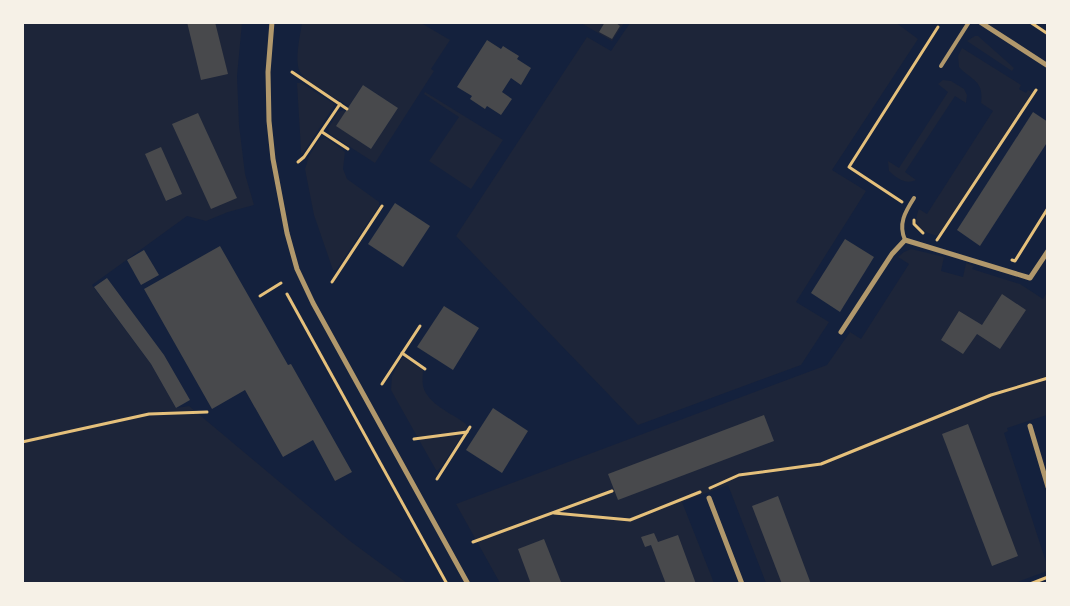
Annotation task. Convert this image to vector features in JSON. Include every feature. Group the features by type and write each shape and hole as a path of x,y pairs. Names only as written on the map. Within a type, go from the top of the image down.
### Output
{"street":[{"path":"272,22 268,72 269,121 273,160 287,233 297,269 313,303 468,584"},
{"path":"980,22 1048,66"},
{"path":"841,332 892,254 905,240 1030,278 1048,251"},
{"path":"1030,426 1048,487"},
{"path":"709,498 742,584"}],"lane":[{"path":"941,66 969,22"},
{"path":"905,240 902,224 914,198"}],"path":[{"path":"1030,22 1048,34"},
{"path":"926,235 919,231 914,224 916,210 849,167 938,27"},
{"path":"292,72 347,109"},
{"path":"932,248 1036,90"},
{"path":"298,162 304,157 340,104"},
{"path":"322,132 348,149"},
{"path":"332,282 382,206"},
{"path":"1006,258 1015,261 1048,208"},
{"path":"932,237 946,241"},
{"path":"260,296 281,283"},
{"path":"286,294 447,584"},
{"path":"382,384 420,326"},
{"path":"402,353 425,368"},
{"path":"554,513 630,520 739,475 821,464 991,395 1048,378"},
{"path":"22,442 149,414 207,412"},
{"path":"437,478 470,427"},
{"path":"414,439 467,432"},
{"path":"473,542 612,492"},
{"path":"1030,584 1048,577"}],"shaded area":[{"path":"895,22 918,39 832,170 866,191 796,302 829,322 801,365 638,425 456,236 587,37 611,51 630,23"},
{"path":"22,23 242,23 237,76 239,125 245,174 254,205 228,212 206,221 187,216 92,285 151,364 176,408 189,406 350,541 407,583 23,583","holes":["145,154 182,194 167,201"]},
{"path":"302,23 421,23 450,40 431,69 434,71 375,163 330,134 328,129 338,112 344,110 359,141 371,149 398,108 363,85 349,106 311,83 300,72 298,66 298,44"},
{"path":"581,23 624,23 612,41"},
{"path":"978,36 1014,68 1012,71 967,41"},
{"path":"962,48 1021,85 1019,89 1026,93 1028,90 1032,92 938,236 920,228 916,220 919,209 927,214 993,111 981,103 979,85 959,67 958,56"},
{"path":"943,80 951,81 964,89 967,95 966,103 955,96 905,172 916,180 908,182 901,180 889,171 888,161 899,168 948,92 938,84"},
{"path":"297,83 301,83 333,103 334,106 303,153 301,153"},
{"path":"425,92 503,140 471,189 429,161 459,117 424,94"},
{"path":"326,138 345,152 343,169 347,179 379,202 379,206 336,270 333,270 314,215 305,169 309,156 319,140"},
{"path":"911,249 944,257 941,271 963,277 966,263 974,266 972,269 1020,284 1043,299 1047,292 1047,415 1007,428 1008,431 1004,433 1047,565 1047,571 1012,584 766,583 728,485 682,502 714,583 500,583 456,504 827,365 850,332 861,339 909,264 898,257"},
{"path":"402,358 423,370 423,386 430,398 441,408 466,424 467,428 438,470 436,470 391,390 392,376"}],"building":[{"path":"187,22 215,22 228,74 201,80"},
{"path":"605,22 615,22 620,26 612,39 599,32"},
{"path":"487,40 501,49 503,46 519,56 517,59 531,68 521,85 511,78 502,92 512,99 501,115 487,106 485,109 470,99 472,96 457,87"},
{"path":"363,85 398,108 371,149 336,126"},
{"path":"1033,112 1048,122 1048,141 980,246 957,230"},
{"path":"198,113 237,198 211,209 172,124"},
{"path":"161,147 182,194 166,201 145,154"},
{"path":"395,203 430,226 403,267 368,244"},
{"path":"845,239 874,257 840,312 811,293"},
{"path":"220,246 288,365 291,364 352,472 335,481 313,440 283,457 245,390 212,409 144,289"},
{"path":"144,250 159,275 141,285 127,260"},
{"path":"107,278 164,355 190,400 176,408 151,364 94,287"},
{"path":"1002,294 1026,310 1000,349 977,334 963,354 941,340 959,311 982,325"},
{"path":"444,306 479,328 453,370 417,347"},
{"path":"493,408 528,431 502,473 466,450"},
{"path":"764,415 774,441 618,500 608,474"},
{"path":"968,424 1018,556 992,566 942,434"},
{"path":"778,496 811,584 782,584 752,506"},
{"path":"654,533 658,542 678,535 696,584 666,584 651,545 645,547 641,537"},
{"path":"544,539 561,584 531,584 518,549"}]}
